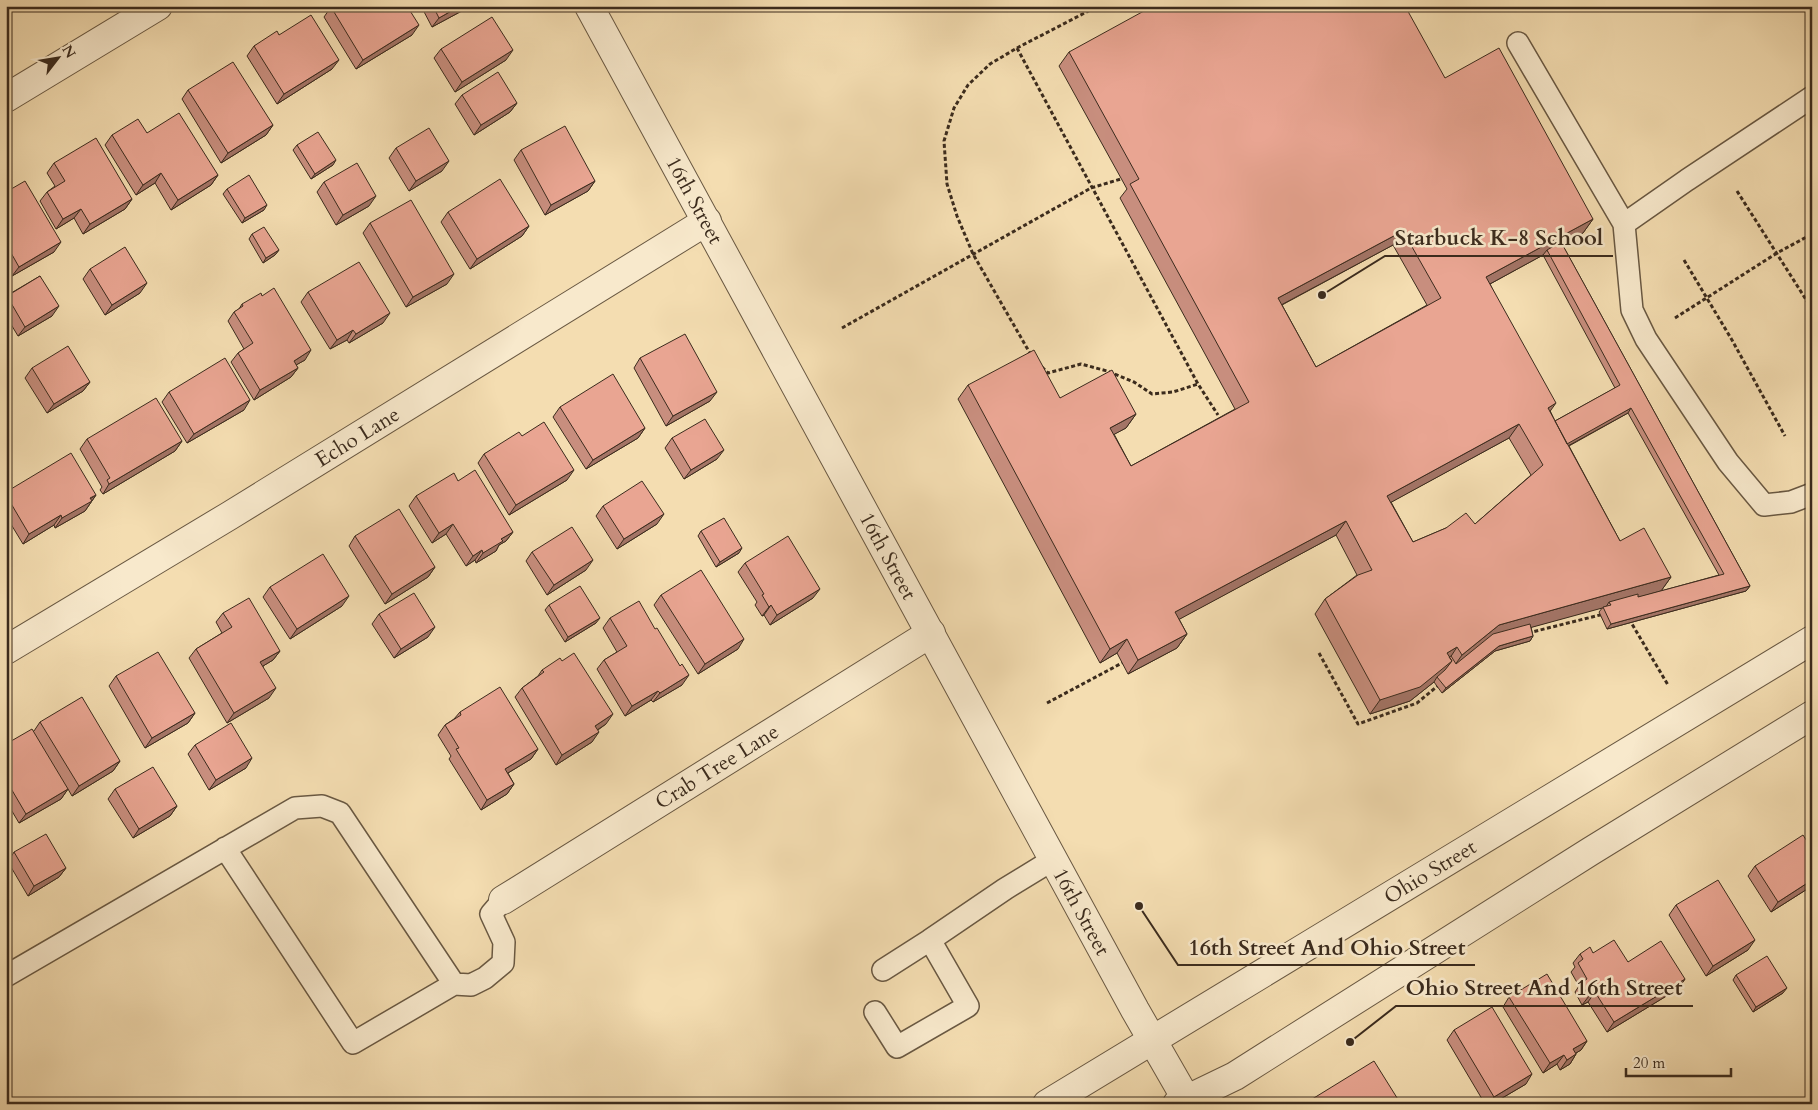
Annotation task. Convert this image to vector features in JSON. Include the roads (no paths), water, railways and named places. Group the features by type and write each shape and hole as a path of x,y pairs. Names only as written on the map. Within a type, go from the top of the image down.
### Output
{"street":[{"path":"6,98 158,6"},
{"name":"16th Street","path":"589,6 1054,858 1184,1102"},
{"name":"Echo Lane","path":"6,650 229,516 707,222"},
{"name":"Crab Tree Lane","path":"503,900 931,633"},
{"name":"Ohio Street","path":"1047,1104 1812,640"},
{"path":"1184,1102 1235,1076 1591,851 1812,716"}],"lane":[{"path":"1518,43 1624,224 1632,310 1646,339 1728,462 1764,505 1791,502 1812,494"},
{"path":"1624,224 1695,174 1812,97"},
{"path":"6,976 295,808 322,806 340,813 454,984"},
{"path":"225,848 353,1043 454,984 470,986 485,978 503,963 504,942 491,914 503,900"},
{"path":"883,970 1005,888 1054,858"},
{"path":"875,1012 898,1047 968,1006 930,940"}],"place":[{"name":"Starbuck K-8 School","path":"1322,295"},
{"name":"16th Street And Ohio Street","path":"1139,906"},
{"name":"Ohio Street And 16th Street","path":"1350,1042"}]}
